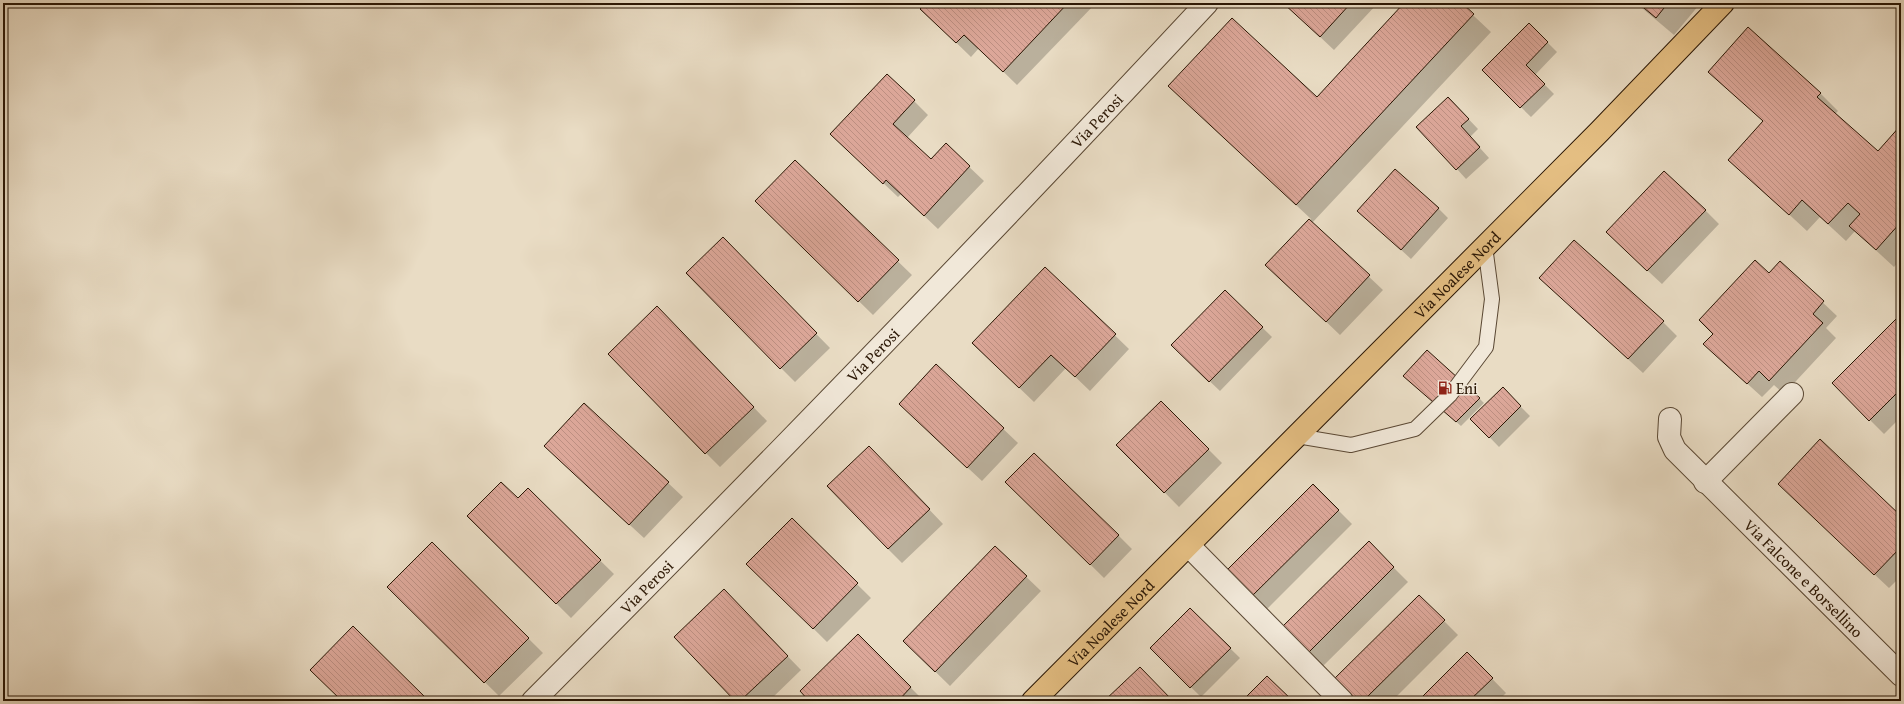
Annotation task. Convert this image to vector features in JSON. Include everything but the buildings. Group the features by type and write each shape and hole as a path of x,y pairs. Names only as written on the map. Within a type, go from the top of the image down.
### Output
{"main road":[{"name":"Via Noalese Nord","path":"1034,701 1600,131 1723,3"}],"street":[{"name":"Via Perosi","path":"533,701 711,521 1058,163 1207,3"},
{"path":"1705,482 1792,394"},
{"name":"Via Falcone e Borsellino","path":"1670,419 1669,437 1675,450 1705,482 1901,675"},
{"path":"1189,546 1342,701"}],"lane":[{"path":"1297,436 1351,445 1415,429 1450,395 1486,347 1492,299 1485,246"}],"place":[{"name":"Eni","path":"1445,388"}]}
